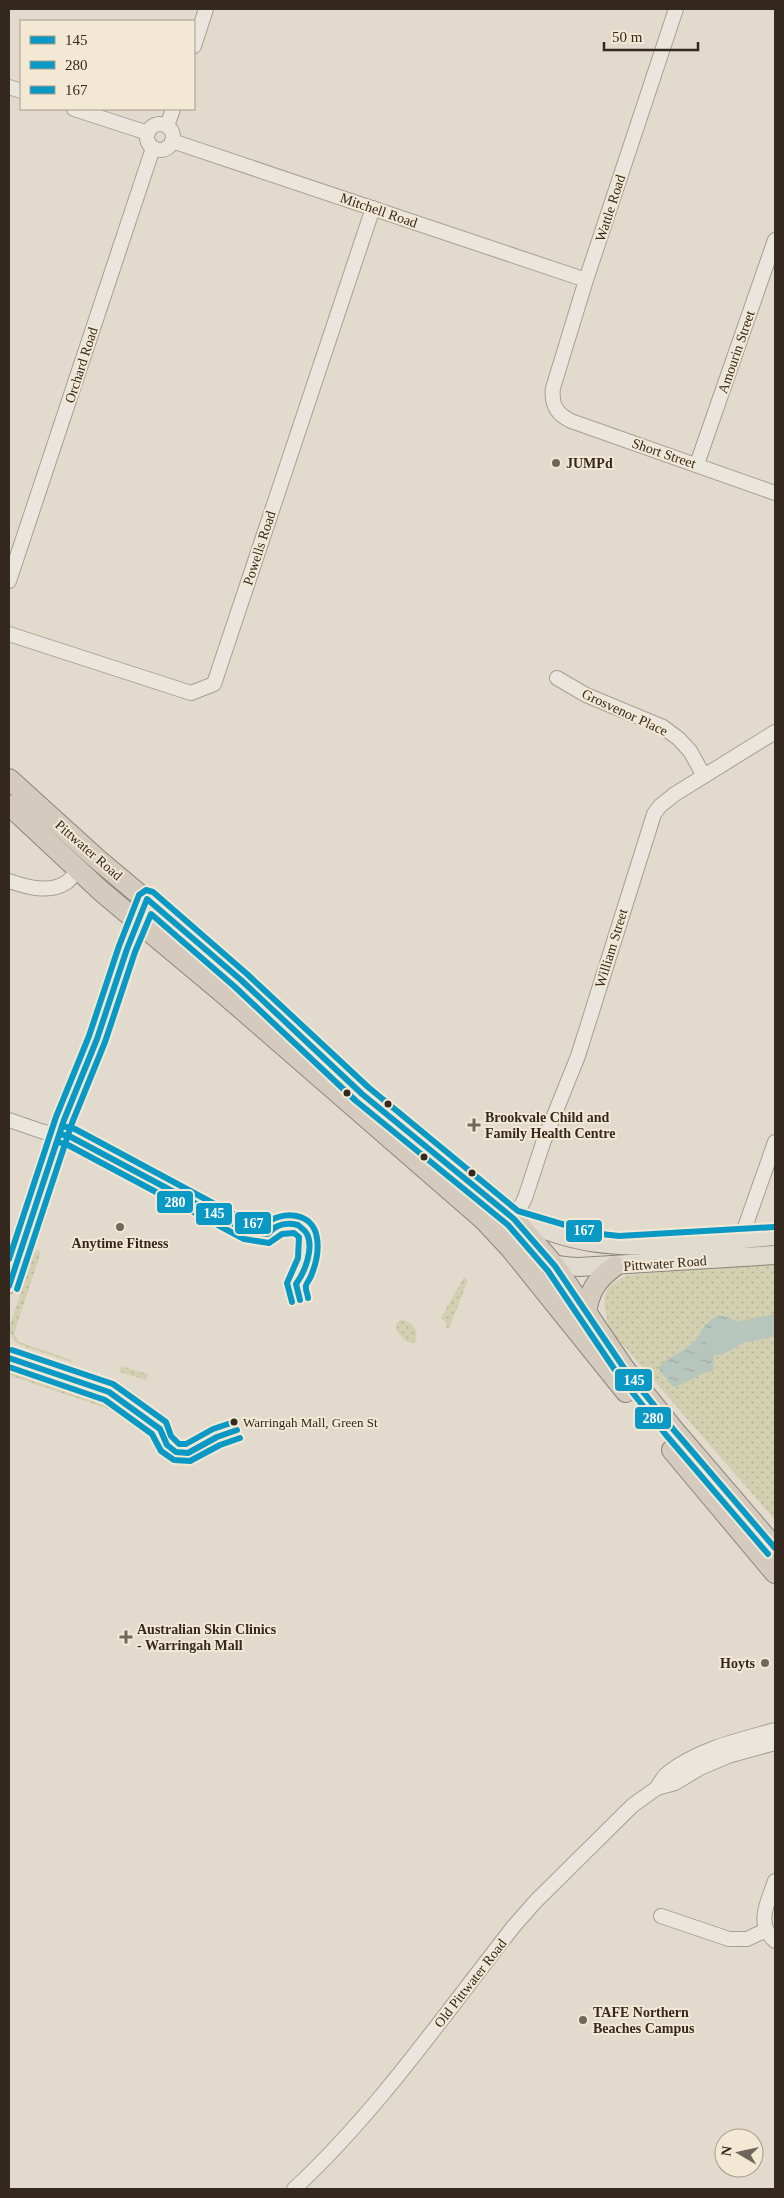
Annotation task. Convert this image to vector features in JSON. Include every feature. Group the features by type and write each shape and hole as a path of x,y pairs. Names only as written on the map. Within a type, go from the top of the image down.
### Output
{"highway":[{"name":"Pittwater Road","path":"9,779 83,847 241,980 362,1094 514,1219"},
{"name":"Pittwater Road","path":"9,805 78,870 484,1220 511,1249 716,1504 775,1573"},
{"path":"138,921 147,899"},
{"path":"514,1219 555,1266 586,1315 624,1368 672,1429 775,1548"},
{"path":"586,1315 588,1302 596,1283 615,1266"}],"main road":[{"name":"Pittwater Road","path":"514,1219 590,1242 619,1245 658,1245 775,1236"},
{"name":"Pittwater Road","path":"511,1249 532,1260 555,1266 615,1266 775,1255"}],"street":[{"path":"195,43 206,9"},
{"name":"Wattle Road","path":"556,409 552,396 553,388 586,280 676,9"},
{"path":"77,110 148,133"},
{"path":"167,126 173,110"},
{"path":"156,125 167,126 172,133 172,141 164,149 153,148 148,142 148,133 156,125"},
{"name":"Mitchell Road","path":"172,141 586,280"},
{"name":"Orchard Road","path":"9,581 153,148"},
{"name":"Powells Road","path":"9,634 191,693 214,684 373,208"},
{"name":"Amourin Street","path":"697,464 775,240"},
{"name":"Short Street","path":"556,409 563,418 775,492"},
{"name":"Grosvenor Place","path":"557,678 586,695 663,727 690,751 704,776"},
{"name":"William Street","path":"514,1219 525,1198 536,1164 578,1056 649,824 660,806 775,732"},
{"path":"9,881 33,889 51,887 66,883 78,870"},
{"path":"9,1286 79,1079 97,1039 138,921"},
{"path":"9,1120 44,1132 60,1134"},
{"path":"735,1258 775,1142"},
{"name":"Old Pittwater Road","path":"657,1788 666,1774 682,1763 726,1744 775,1730"},
{"name":"Old Pittwater Road","path":"294,2189 324,2161 386,2091 536,1901 633,1805 657,1788 674,1783 700,1768 728,1756 775,1743"},
{"path":"661,1916 729,1939 771,1936 764,1923 764,1913 775,1881"}],"shaded area":[{"path":"35,1250 41,1252 14,1334 19,1342 72,1360 71,1362 20,1345 11,1335 11,1322"},
{"path":"775,1263 775,1520 609,1329 605,1297 607,1291 617,1280 627,1275"},
{"path":"464,1277 468,1280 449,1329 441,1318"},
{"path":"400,1320 409,1322 416,1330 415,1343 407,1342 397,1332 396,1325"},
{"path":"121,1366 148,1374 146,1380 119,1372"},
{"path":"9,1372 123,1410 142,1422 142,1426 140,1427 121,1413 9,1375"}],"water":[{"path":"718,1316 726,1316 742,1324 748,1335 716,1351 714,1355 714,1370 673,1387 658,1368 666,1360 690,1346 705,1325"}],"waterway":[{"path":"718,1344 741,1332 775,1325"}],"transit line":[{"name":"167","path":"9,1259 56,1117 89,1036 119,946 139,895 146,890 153,892 247,974 368,1087 518,1211 592,1233 619,1236 774,1227"},
{"name":"145","path":"9,1286 64,1120 97,1039 127,949 147,899 241,980 362,1094 514,1219 555,1266 624,1368 673,1429 775,1548"},
{"name":"280","path":"17,1289 72,1123 105,1042 135,952 151,914 235,987 356,1101 508,1225 548,1271 617,1373 666,1435 768,1554"},
{"name":"167","path":"62,1126 75,1129 250,1223 264,1225 271,1220 287,1215 303,1218 309,1222 314,1229 318,1247 314,1267 306,1286 308,1298"},
{"name":"145","path":"60,1134 71,1137 247,1231 268,1234 274,1228 282,1225 298,1225 307,1234 309,1240 309,1253 305,1267 296,1284 300,1300"},
{"name":"280","path":"58,1142 68,1145 244,1239 269,1243 282,1234 294,1233 299,1237 298,1258 287,1283 292,1302"},
{"name":"167","path":"12,1350 113,1384 166,1422 171,1436 179,1444 186,1444 213,1429 234,1422"},
{"name":"145","path":"9,1358 109,1392 160,1429 167,1445 176,1452 188,1453 217,1437 237,1430"},
{"name":"280","path":"9,1367 105,1400 152,1434 161,1451 174,1460 190,1461 220,1445 240,1438"}],"place":[{"name":"JUMPd","path":"556,463"},
{"name":"Brookvale Child and Family Health Centre","path":"474,1125"},
{"name":"Anytime Fitness","path":"120,1227"},
{"name":"Warringah Mall, Green St","path":"234,1422"},
{"name":"Australian Skin Clinics - Warringah Mall","path":"126,1637"},
{"name":"Hoyts","path":"765,1663"},
{"name":"TAFE Northern Beaches Campus","path":"583,2020"}]}
